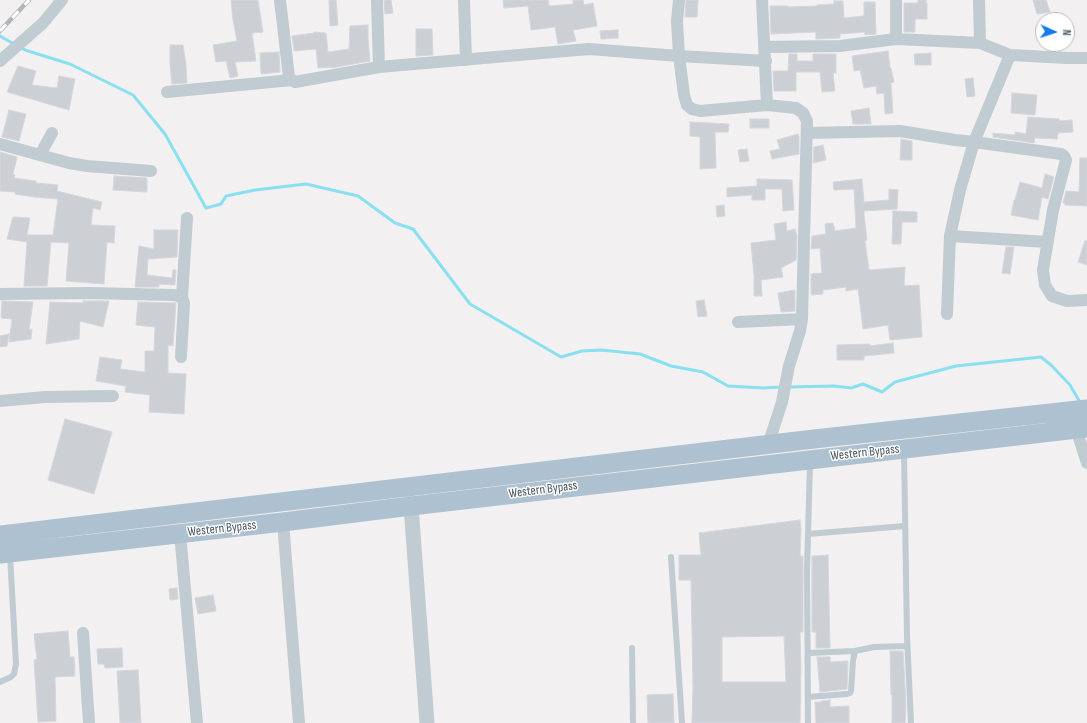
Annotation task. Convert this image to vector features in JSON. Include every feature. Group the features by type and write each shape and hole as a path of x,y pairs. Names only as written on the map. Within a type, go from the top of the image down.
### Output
{"main road":[{"name":"Western Bypass","path":"0,535 1080,410"},
{"name":"Western Bypass","path":"5,553 283,522 1082,428"}],"street":[{"path":"5,57 43,23 62,0"},
{"path":"280,0 289,76 292,80"},
{"path":"377,0 379,67"},
{"path":"464,0 466,60"},
{"path":"679,0 677,21 679,56 684,95 687,105 692,109 700,111 767,105 796,108 803,113 807,121 802,319 782,402 768,445"},
{"path":"762,0 767,105"},
{"path":"896,0 896,39"},
{"path":"979,0 980,43"},
{"path":"765,47 840,46 896,39 980,43 1010,55 1087,58"},
{"path":"167,92 292,80 295,82 379,67 589,49 766,61"},
{"path":"947,314 950,236 960,190 974,142 1010,55"},
{"path":"807,133 900,131 1061,154 1066,160 1053,210 1043,270 1044,285 1052,296 1067,301 1087,300"},
{"path":"40,155 52,133"},
{"path":"0,144 69,163 87,166 151,171"},
{"path":"181,357 184,303 182,297 187,218"},
{"path":"950,236 1048,242"},
{"path":"0,294 90,293 173,295 182,297"},
{"path":"738,322 802,319"},
{"path":"0,400 45,397 113,396"},
{"path":"1082,428 1087,463"},
{"path":"411,506 427,723"},
{"path":"283,522 300,723"},
{"path":"180,533 197,723"},
{"path":"83,633 89,723"}],"lane":[{"path":"904,448 907,646 911,723"},
{"path":"808,723 808,534 810,459"},
{"path":"808,534 905,526"},
{"path":"0,682 14,674 16,664 5,553"},
{"path":"671,557 682,723"},
{"path":"808,653 855,651 869,648 907,646"},
{"path":"632,648 633,723"},
{"path":"808,697 846,694 850,692 855,651"}],"building":[{"path":"231,0 258,0 263,32 252,33 256,61 235,62 238,76 230,78 226,61 216,62 213,45 237,41"},
{"path":"329,0 336,0 338,25 330,26"},
{"path":"384,0 391,0 393,13 385,14"},
{"path":"503,0 548,0 549,6 573,4 573,0 583,0 584,5 593,3 597,26 573,30 576,41 558,44 555,27 531,30 528,6 504,8"},
{"path":"686,0 698,0 697,17 685,17"},
{"path":"918,0 926,0 927,19 915,19 915,32 904,32 904,3 918,3"},
{"path":"1033,0 1046,0 1050,12 1036,12"},
{"path":"834,1 843,1 844,18 864,16 864,2 875,2 876,34 865,35 865,32 840,34 840,38 816,39 816,32 771,34 770,6 817,6 834,4"},
{"path":"368,25 370,61 331,68 318,68 316,49 294,51 292,36 314,32 326,33 328,52 349,49 350,26"},
{"path":"416,29 432,29 433,55 416,56"},
{"path":"618,30 618,38 601,39 600,31"},
{"path":"170,45 183,45 187,83 172,84"},
{"path":"888,51 890,68 894,82 891,83 893,113 885,114 884,93 877,94 876,86 864,88 860,70 854,71 852,56"},
{"path":"279,52 280,72 261,74 260,53"},
{"path":"931,53 931,65 915,65 914,54"},
{"path":"789,54 797,54 797,61 813,61 813,54 836,54 836,73 833,73 835,91 822,92 820,72 796,72 796,91 774,91 773,71 788,71"},
{"path":"18,66 36,71 32,85 57,88 59,76 75,79 69,110 7,92"},
{"path":"973,78 975,96 967,97 965,79"},
{"path":"1012,93 1037,95 1035,115 1011,113"},
{"path":"869,108 871,124 853,124 851,111"},
{"path":"9,110 26,114 19,141 2,137"},
{"path":"1028,117 1059,119 1059,121 1072,120 1073,132 1058,133 1057,139 1035,138 1034,143 993,137 993,133 1015,135 1015,132 1026,134"},
{"path":"750,119 769,119 769,128 750,128"},
{"path":"690,122 729,124 728,132 715,132 716,168 700,169 700,137 690,136"},
{"path":"798,134 799,154 772,159 770,151 780,149 777,140"},
{"path":"901,139 912,141 912,160 900,160"},
{"path":"823,145 826,160 813,163 814,147"},
{"path":"747,149 749,161 740,162 738,150"},
{"path":"0,152 17,157 13,174 15,175 14,178 36,181 36,183 58,185 57,191 102,202 100,210 93,208 91,225 115,226 114,243 107,242 104,284 66,281 69,243 51,242 47,286 24,286 27,242 7,239 13,217 30,218 27,235 53,235 58,199 34,197 15,194 15,192 0,191"},
{"path":"1080,158 1087,158 1087,206 1065,205 1065,203 1063,203 1066,191 1079,192"},
{"path":"1045,174 1054,177 1048,199 1042,197 1038,220 1011,215 1020,182 1042,188"},
{"path":"114,176 147,178 147,192 113,190"},
{"path":"757,179 792,180 794,210 783,211 782,189 765,189 765,200 752,200 752,195 727,197 727,188 757,186"},
{"path":"862,179 864,202 889,200 889,189 898,190 897,209 864,211 867,240 865,241 869,270 905,267 904,286 919,285 922,337 890,340 888,325 863,329 858,289 846,291 846,287 823,290 823,294 811,295 811,274 822,273 820,248 811,249 812,236 826,234 825,224 833,223 835,231 856,228 854,189 834,190 833,182"},
{"path":"724,205 725,216 717,217 716,206"},
{"path":"893,211 917,212 917,222 902,222 901,244 892,244"},
{"path":"786,222 787,231 795,229 797,236 796,260 781,268 783,277 761,280 762,296 754,296 751,243 776,240 774,224"},
{"path":"154,230 178,230 177,257 148,259 147,275 172,278 173,270 176,270 175,285 159,284 159,287 135,287 139,246 154,249"},
{"path":"1085,241 1087,241 1087,265 1078,262"},
{"path":"1006,247 1014,247 1010,274 1002,273"},
{"path":"795,290 795,311 781,312 778,293"},
{"path":"704,300 707,316 698,317 696,301"},
{"path":"2,301 33,302 29,330 32,329 31,339 9,342 12,319 1,318"},
{"path":"83,301 109,301 103,327 80,321 79,339 46,344 50,302 83,303"},
{"path":"138,302 176,303 173,346 168,345 168,373 186,374 184,414 149,412 150,395 125,392 126,386 96,381 100,357 122,360 120,369 145,372 145,351 154,351 155,327 136,325"},
{"path":"9,334 7,346 0,347 0,336"},
{"path":"893,343 894,353 864,356 864,360 837,360 837,345 870,344 870,346"},
{"path":"65,419 112,432 94,494 48,480"},
{"path":"800,520 800,556 803,556 803,632 800,632 800,723 692,723 693,687 691,580 679,580 679,555 701,555 699,533","holes":["784,636 786,682 722,682 722,637"]},
{"path":"828,555 830,648 816,648 816,632 812,632 812,556"},
{"path":"177,588 178,599 170,600 169,589"},
{"path":"213,595 216,611 198,614 195,598"},
{"path":"68,631 70,657 74,657 75,676 55,677 56,721 38,722 34,660 37,659 34,634"},
{"path":"122,648 123,667 105,668 104,664 98,664 97,649"},
{"path":"890,651 903,651 906,705 905,723 892,723"},
{"path":"817,657 830,657 830,662 848,661 847,689 820,692"},
{"path":"138,670 141,723 120,723 117,671"},
{"path":"673,694 674,723 648,723 647,695"},
{"path":"830,700 830,707 849,706 849,723 816,723 815,702"}],"waterway":[{"path":"0,36 14,44"},
{"path":"21,47 25,50 70,64 133,95 165,134 206,208 221,204 226,196 255,190 306,184 358,196 395,223 413,229 470,304 561,357 582,351 601,350 640,354 671,366 703,372 728,386 763,388 781,387"},
{"path":"789,387 834,386 851,388 863,384 882,392 895,382 956,366 1041,357 1070,385 1081,404"}],"railway":[{"path":"0,31 29,0"}]}
